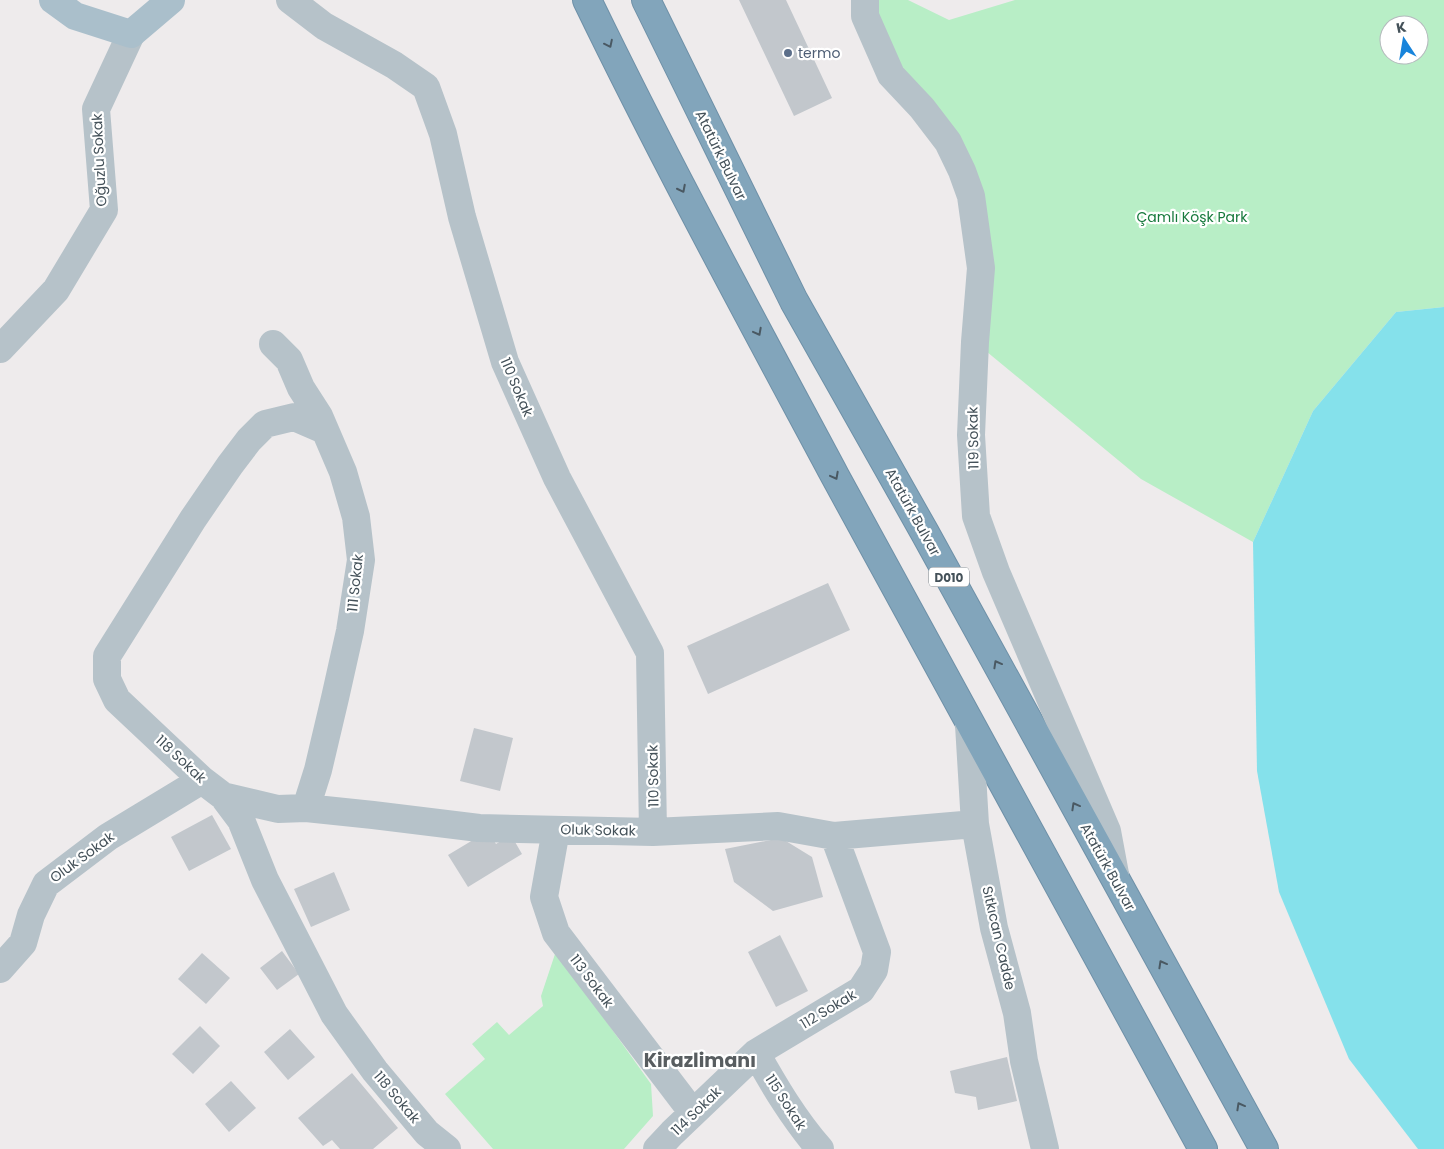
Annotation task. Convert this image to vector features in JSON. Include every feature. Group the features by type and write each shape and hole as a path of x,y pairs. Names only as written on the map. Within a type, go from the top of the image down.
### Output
{"highway":[{"name":"Atatürk Bulvar","path":"646,0 794,301 926,533 1264,1149"},
{"path":"586,2 733,286 969,725 1203,1149"}],"main road":[{"path":"53,0 75,16 131,34 171,0"}],"street":[{"name":"110 Sokak","path":"290,0 324,26 394,65 426,87 443,134 462,217 505,362 557,478 650,653 653,832"},
{"name":"119 Sokak","path":"865,0 865,16 891,75 922,108 948,142 962,171 970,196 981,268 975,342 971,434 976,516 996,572 1107,831 1116,880"},
{"name":"Oğuzlu Sokak","path":"0,349 56,290 104,210 96,109 131,34"},
{"name":"111 Sokak","path":"273,344 288,360 319,416 343,472 356,517 361,560 350,631 318,770 306,808"},
{"name":"118 Sokak","path":"324,430 294,417 265,424 249,440 199,511 108,656 107,679 117,700 202,780 223,796 241,820 265,880 334,1014 375,1071 428,1133 447,1149"},
{"name":"Sıtkıcan Cadde","path":"969,725 975,824 994,928 1017,1013 1024,1061 1045,1149"},
{"name":"Oluk Sokak","path":"0,969 23,943 31,915 46,884 108,837 202,780"},
{"name":"Oluk Sokak","path":"223,796 278,809 306,808 479,828 653,832 778,826 834,836 975,824"},
{"name":"113 Sokak","path":"556,830 544,896 556,933 693,1113"},
{"name":"112 Sokak","path":"756,1053 861,990 874,970 877,952 834,836"},
{"name":"114 Sokak","path":"657,1149 756,1053"},
{"name":"115 Sokak","path":"756,1053 780,1096 802,1128 820,1149"}],"green space":[{"name":"Çamlı Köşk Park","path":"865,0 908,0 949,20 1015,0 1444,0 1444,307 1396,312 1313,411 1253,542 1141,479 975,342 971,196"},
{"path":"556,951 651,1084 653,1116 624,1149 493,1149 445,1094 485,1059 472,1044 497,1022 509,1035 543,1006 541,996"}],"water":[{"path":"1444,307 1444,1149 1418,1149 1349,1059 1279,892 1257,771 1253,542 1313,411 1396,312"}],"building":[{"path":"739,0 786,0 832,98 794,116"},
{"path":"828,583 850,630 708,694 687,646"},
{"path":"474,728 513,738 500,791 460,781"},
{"path":"212,815 231,849 189,871 171,837"},
{"path":"488,831 496,844 511,835 522,854 468,887 448,855"},
{"path":"781,838 812,857 823,897 773,911 734,882 725,849"},
{"path":"334,872 350,910 311,927 294,889"},
{"path":"780,935 808,991 776,1007 748,952"},
{"path":"282,951 299,974 277,990 260,968"},
{"path":"202,953 230,978 206,1004 178,979"},
{"path":"200,1026 220,1046 193,1074 172,1054"},
{"path":"290,1029 315,1057 288,1080 264,1052"},
{"path":"1007,1057 1017,1101 978,1110 976,1097 955,1093 950,1071"},
{"path":"352,1073 398,1128 373,1149 340,1149 332,1140 323,1146 298,1118"},
{"path":"231,1081 256,1108 229,1132 205,1104"}],"place":[{"name":"termo","path":"788,53"}],"district":[{"name":"Kirazlimanı","path":"700,1060"}]}
